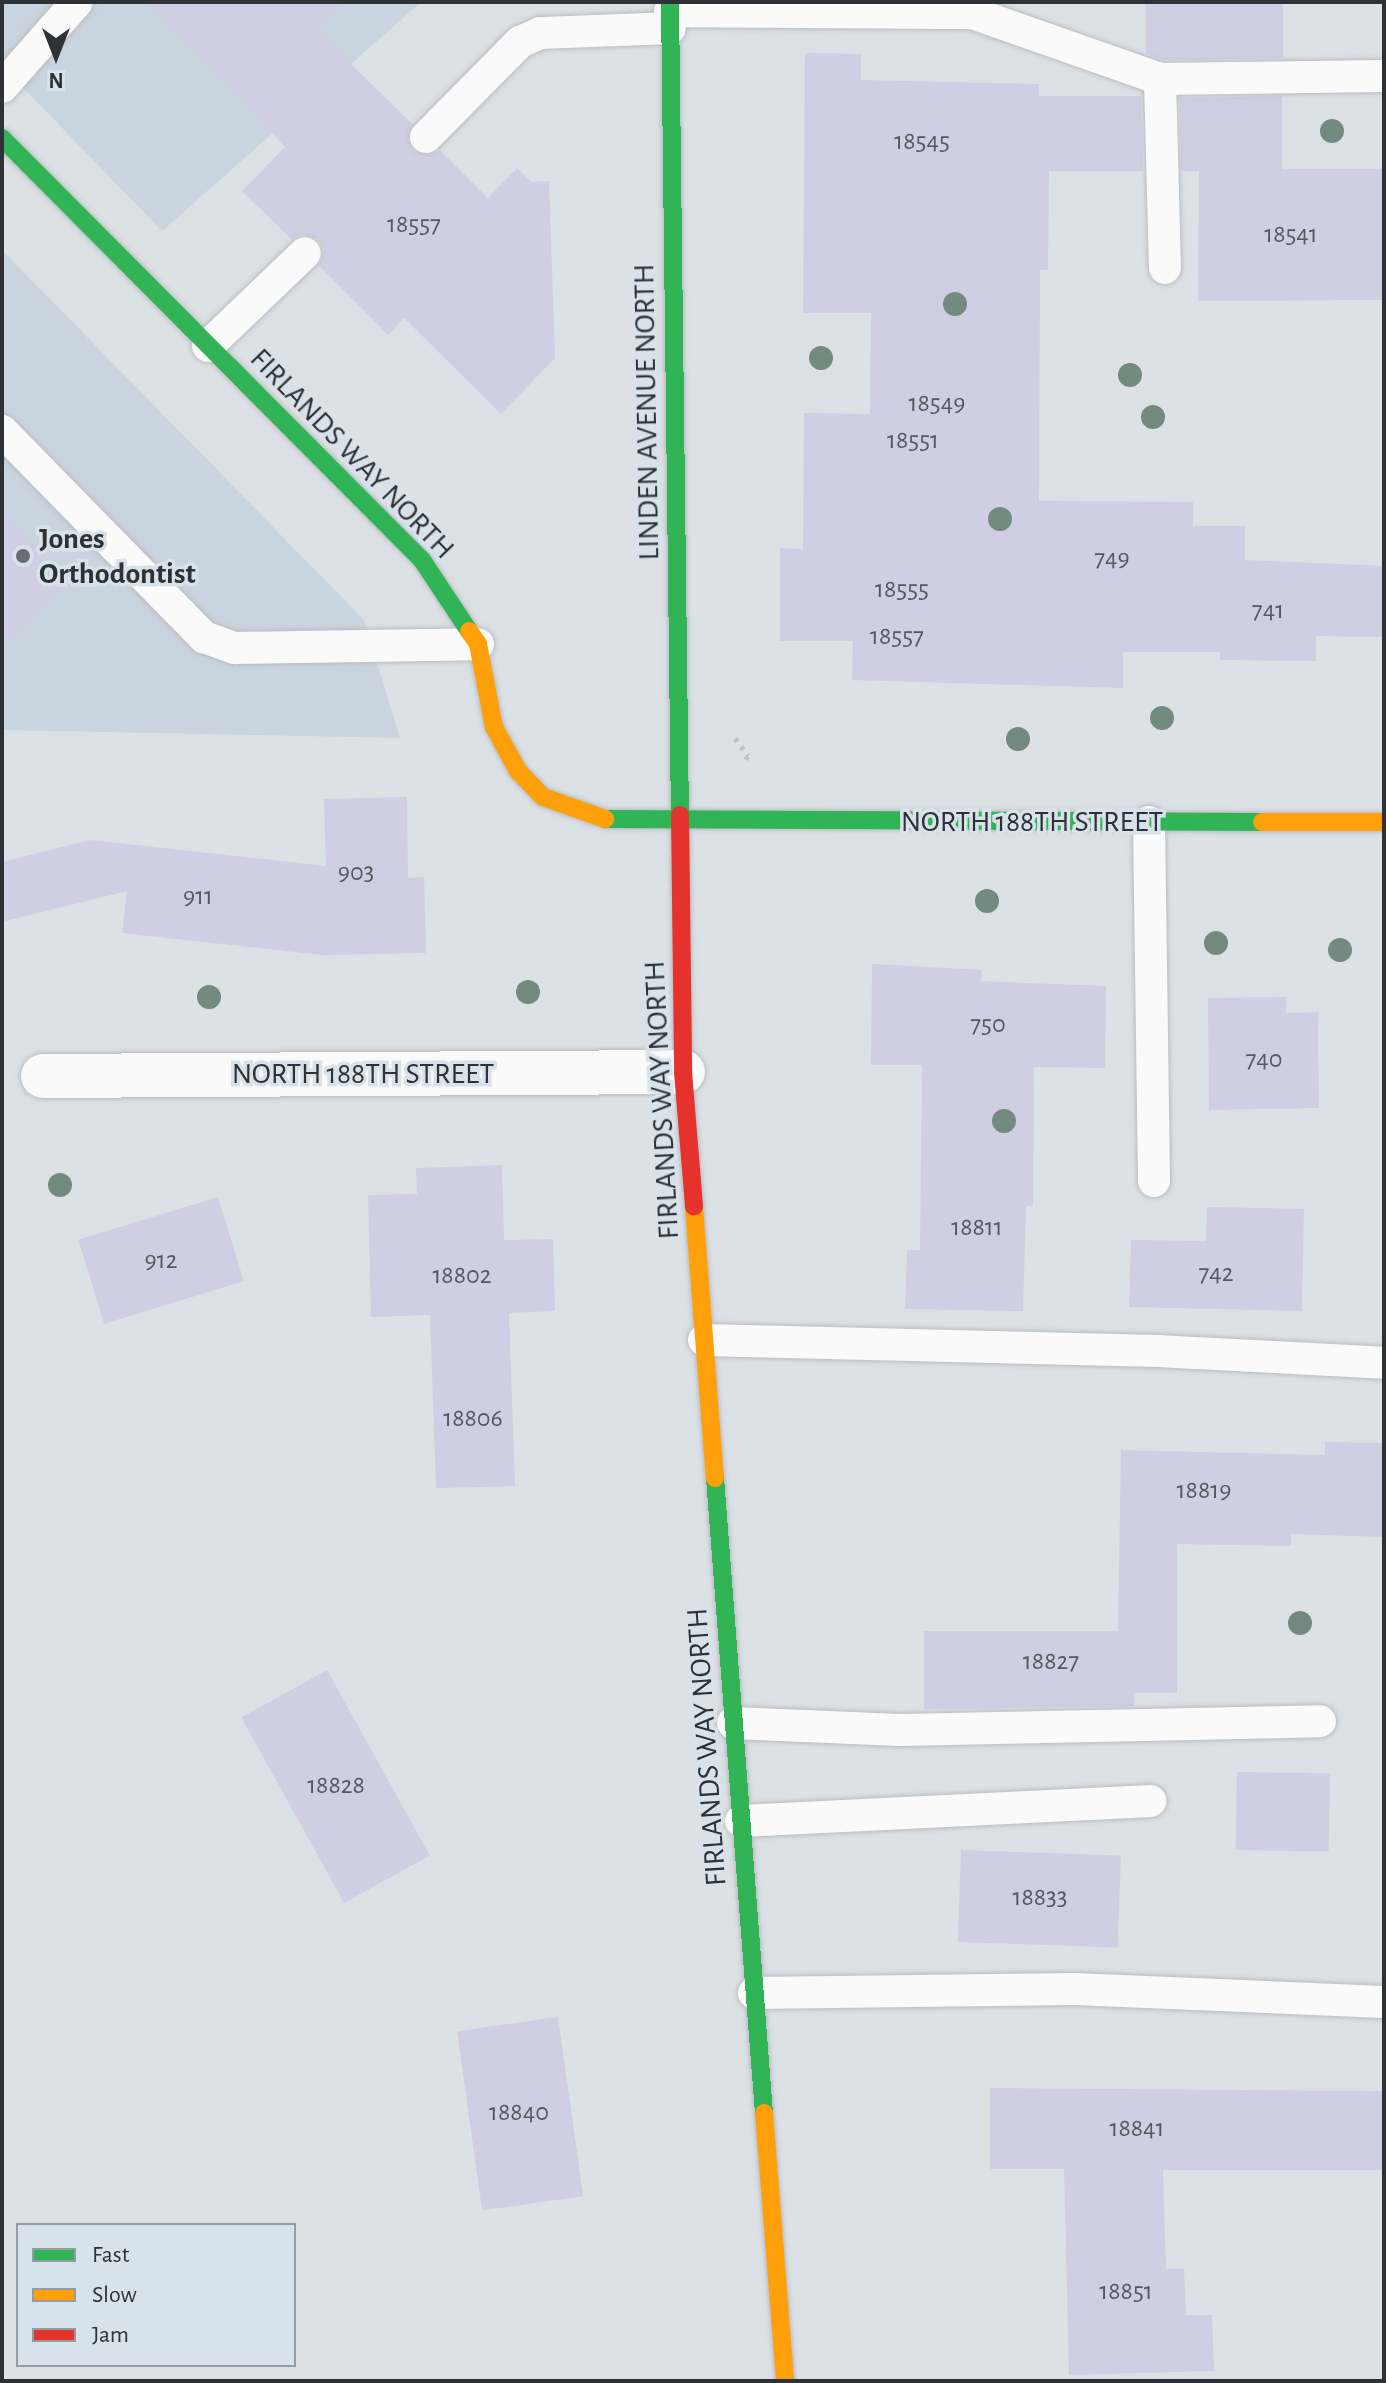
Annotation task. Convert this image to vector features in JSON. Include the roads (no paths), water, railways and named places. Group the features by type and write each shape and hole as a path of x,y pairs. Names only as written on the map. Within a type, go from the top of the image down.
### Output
{"street":[{"name":"LINDEN AVENUE NORTH","path":"670,14 681,822"},
{"name":"FIRLANDS WAY NORTH","path":"2,138 422,560 478,644 494,727 518,771 543,797 595,819 681,822 683,1072 785,2381"},
{"name":"NORTH 188TH STREET","path":"681,822 1384,822"},
{"name":"NORTH 188TH STREET","path":"43,1076 683,1072"}],"lane":[{"path":"2,87 77,2"},
{"path":"426,137 520,42 540,33 670,14 972,13 1160,79 1384,76"},
{"path":"1160,79 1165,268"},
{"path":"208,346 305,253"},
{"path":"2,431 204,637 235,648 478,644"},
{"path":"1149,822 1154,1181"},
{"path":"704,1340 1158,1351 1384,1363"},
{"path":"733,1723 900,1730 1320,1721"},
{"path":"741,1821 1151,1801"},
{"path":"754,1993 1074,1989 1384,2002"}],"place":[{"name":"Jones Orthodontist","path":"23,556"}]}
